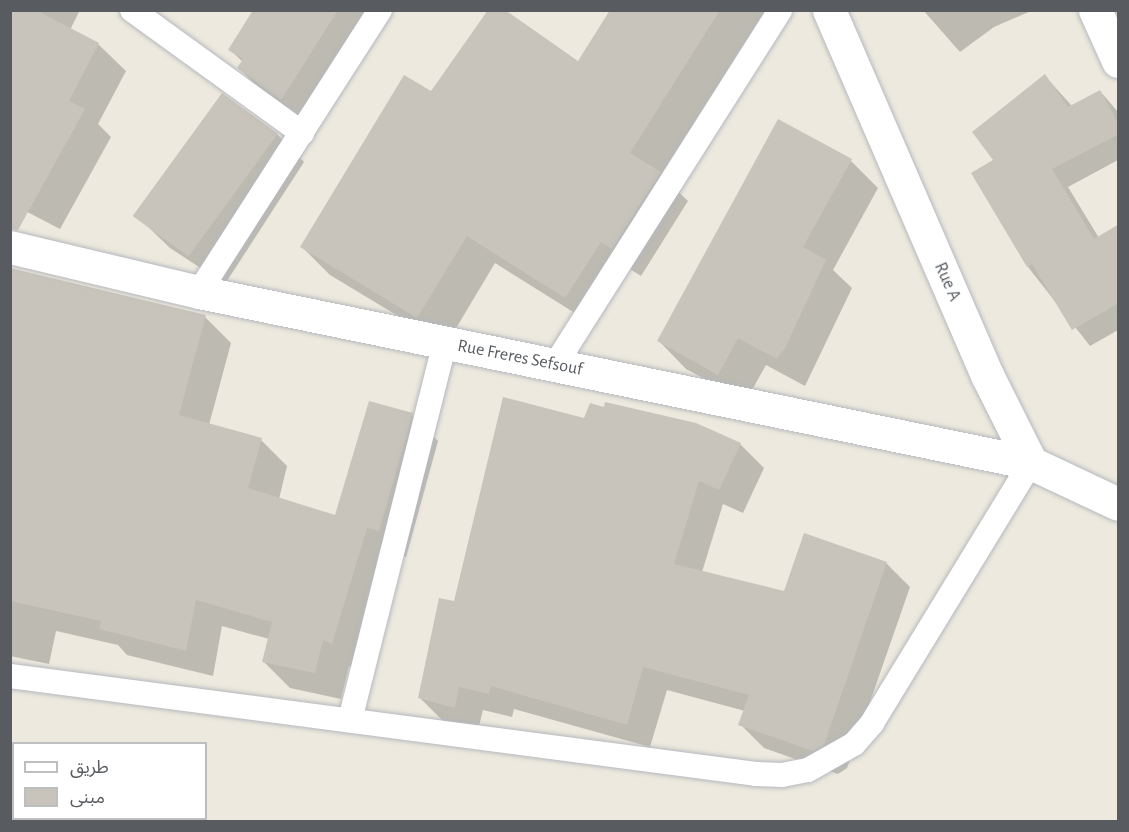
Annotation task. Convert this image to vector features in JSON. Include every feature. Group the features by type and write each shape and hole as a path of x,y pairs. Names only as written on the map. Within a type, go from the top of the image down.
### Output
{"street":[{"name":"Rue A","path":"829,10 987,375 1030,463"},
{"path":"1095,10 1119,61"},
{"name":"Rue Freres Sefsouf","path":"10,247 199,292 1030,463"},
{"path":"1030,463 1119,504"}],"lane":[{"path":"132,10 302,133"},
{"path":"199,292 380,10"},
{"path":"555,365 780,10"},
{"path":"350,720 445,343"},
{"path":"10,676 756,774 782,775 808,770 833,759 872,723 1030,463"}],"building":[{"path":"10,10 36,10 99,43 69,101 85,109 18,230 10,229"},
{"path":"253,10 338,10 281,100 237,68 243,59 228,50"},
{"path":"488,10 505,10 578,61 610,10 720,10 630,153 661,172 612,249 601,242 565,298 467,236 417,318 300,247 404,75 431,91"},
{"path":"1045,74 1068,107 1100,90 1119,125 1119,134 1052,169 1094,239 1119,224 1119,303 1072,330 1032,264 1027,267 971,173 993,160 972,132"},
{"path":"222,93 278,134 188,257 133,216"},
{"path":"778,119 852,159 803,247 826,260 785,348 777,359 738,338 718,375 657,341"},
{"path":"10,268 206,315 179,415 262,438 248,488 335,515 369,401 413,413 379,531 367,528 332,644 323,640 315,673 262,662 272,622 196,600 186,651 99,629 101,621 10,601"},
{"path":"503,397 584,418 590,403 604,407 605,402 696,423 741,443 719,490 699,481 674,564 784,591 804,533 887,562 824,745 813,751 738,725 749,695 643,667 627,725 491,686 489,694 459,687 455,708 418,698 439,598 454,601"}]}
